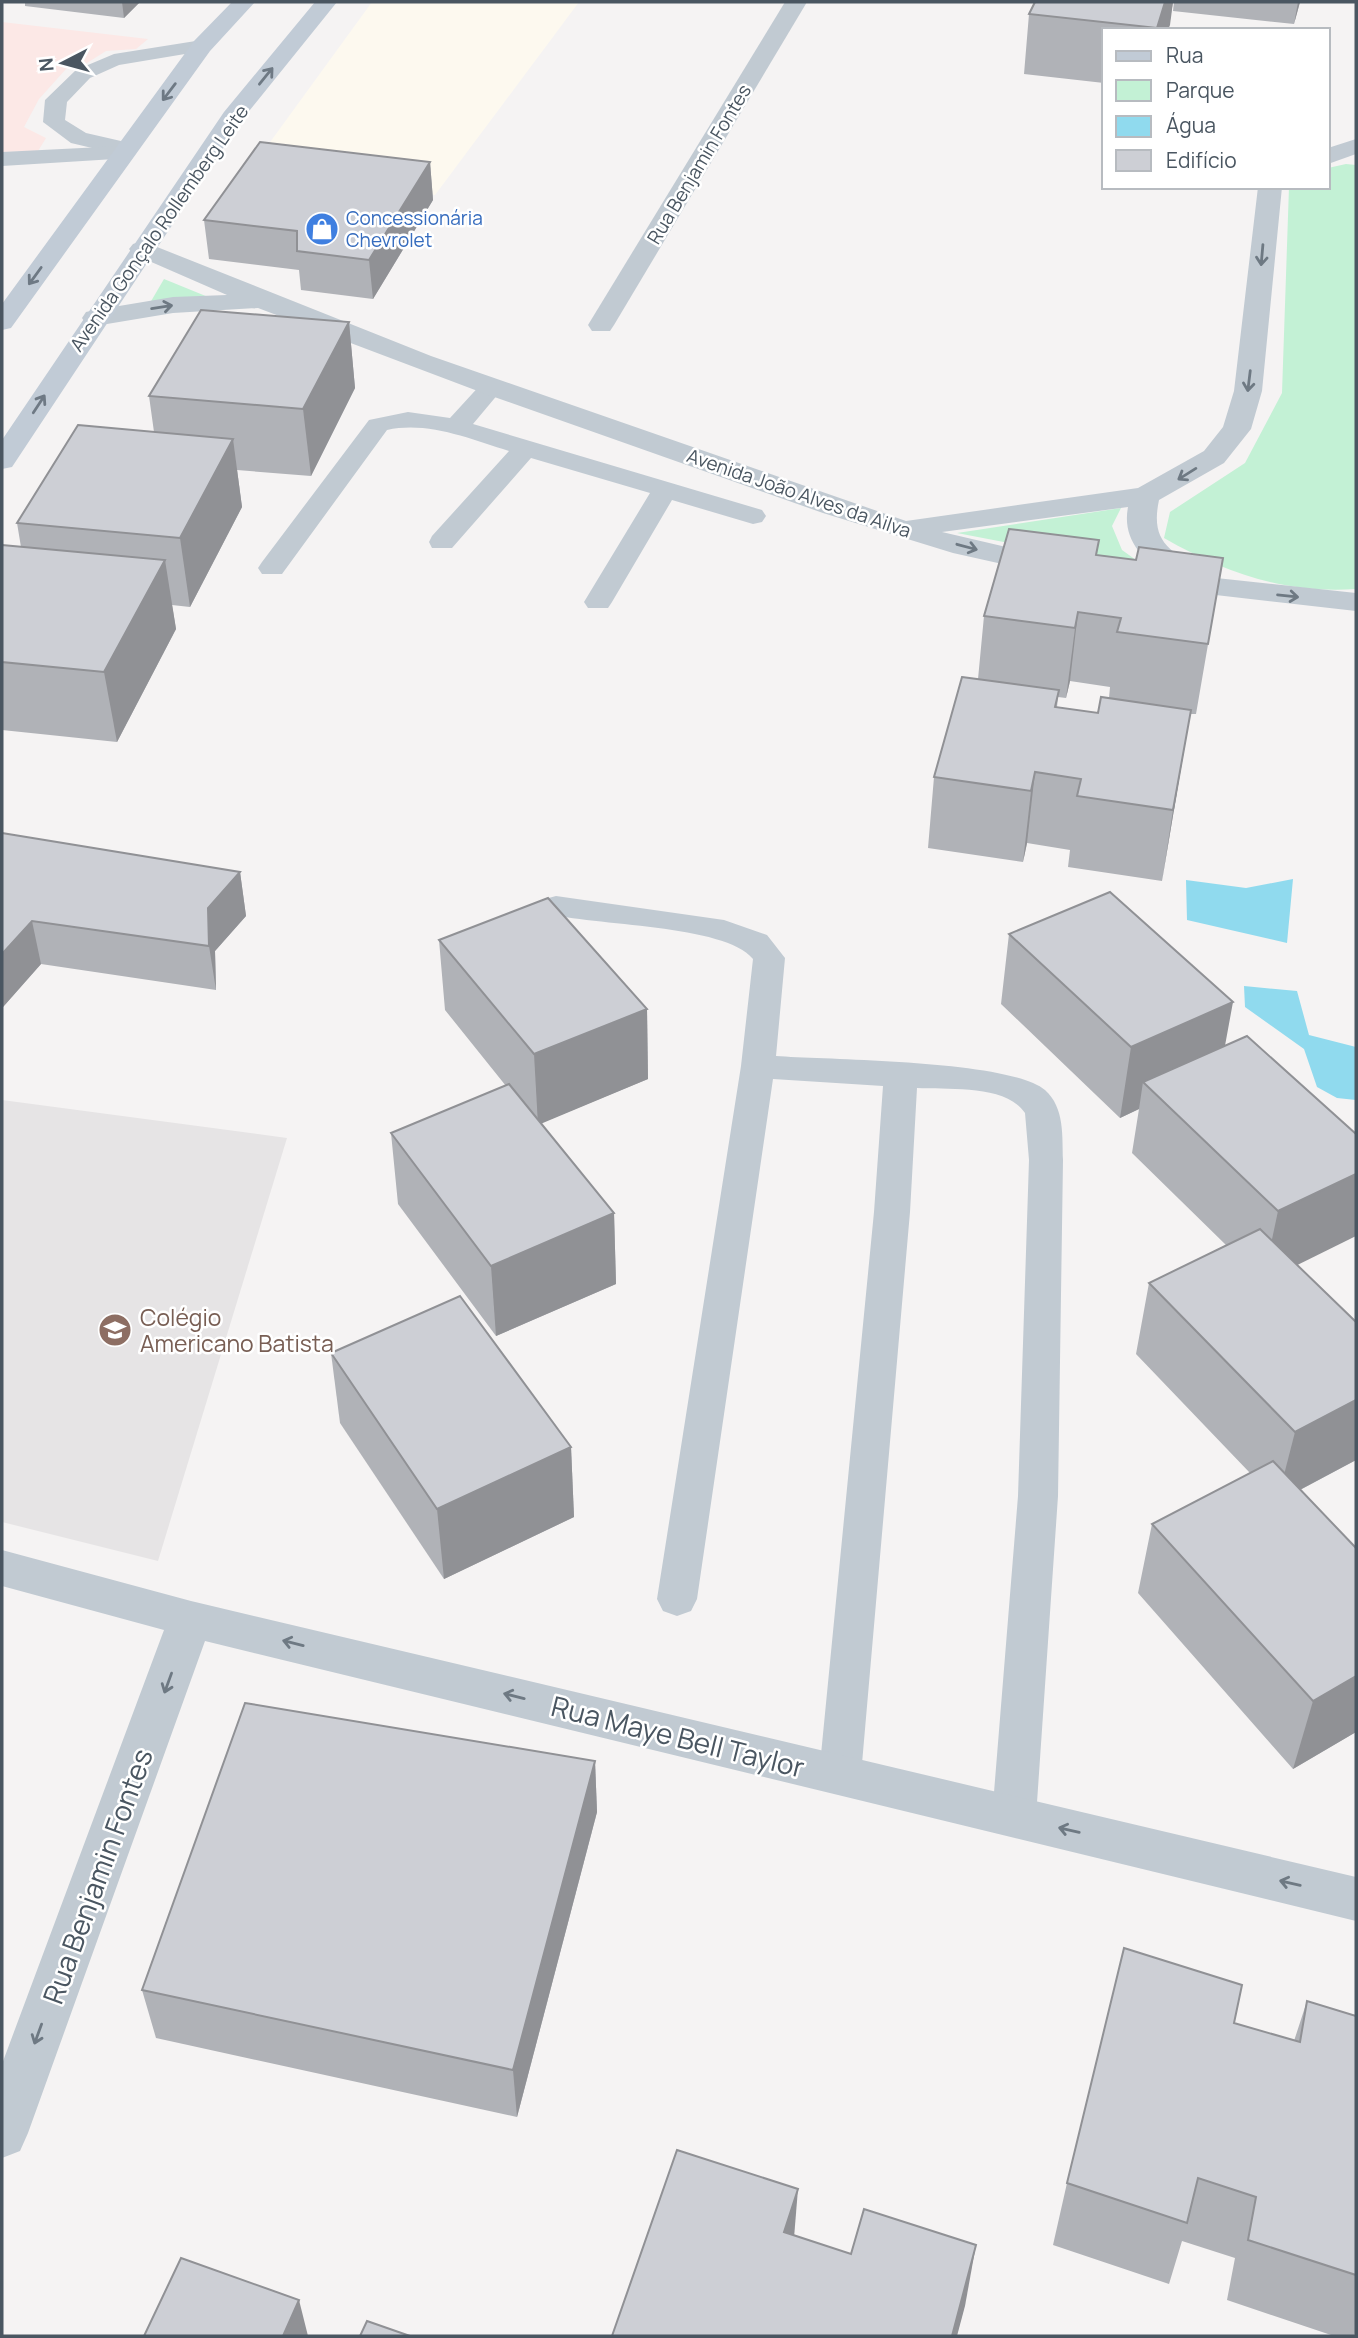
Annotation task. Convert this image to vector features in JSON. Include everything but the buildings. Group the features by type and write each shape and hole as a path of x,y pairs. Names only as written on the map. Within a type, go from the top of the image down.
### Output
{"main road":[{"path":"2,323 202,46 244,2"},
{"name":"Avenida Gonçalo Rollemberg Leite","path":"2,461 95,318 232,117 326,2"}],"street":[{"name":"Rua Benjamin Fontes","path":"601,326 796,2"},
{"path":"1330,158 1356,146"},
{"path":"2,159 124,151"},
{"path":"1330,159 1356,160"},
{"path":"901,528 1145,496 1214,457 1237,429 1248,391 1270,189"},
{"name":"Avenida João Alves da Ailva","path":"142,249 262,302 492,387 901,528 1016,560 1073,570"},
{"name":"Avenida João Alves da Ailva","path":"95,318 173,305 262,302"},
{"path":"1145,496 1141,533 1153,551 1167,563 1236,591"},
{"path":"1140,579 1356,602"},
{"name":"Rua Maye Bell Taylor","path":"2,1568 191,1619 1356,1899"},
{"name":"Rua Benjamin Fontes","path":"2,2133 191,1619"}],"lane":[{"path":"124,151 79,138 54,122 56,100 83,74 114,60 202,46"},
{"path":"456,427 492,387"},
{"path":"272,568 379,425 398,419 426,419 456,427 753,516"},
{"path":"442,542 526,447"},
{"path":"598,602 665,490"},
{"path":"556,906 713,927 756,942 769,958 758,1066 677,1599"},
{"path":"758,1066 1010,1085 1032,1095 1043,1112 1046,1160 1038,1496 1014,1817"},
{"path":"840,1774 892,1212 901,1076"}],"shaded area":[{"path":"372,2 579,2 435,195 249,171"},
{"path":"2,22 148,39 136,49 106,51 79,68 66,69 39,99 24,127 46,138 38,151 2,152"},
{"name":"Colégio Americano Batista","path":"2,1100 287,1138 158,1561 2,1522"}],"green space":[{"path":"1356,165 1356,589 1330,590 1256,579 1210,561 1164,538 1170,512 1245,463 1282,393 1289,189 1330,189 1330,168"},
{"path":"164,279 213,299 150,303"},
{"path":"1121,508 1112,526 1122,550 1150,570 957,533"}],"water":[{"path":"1293,879 1287,943 1187,920 1186,880 1246,888"},
{"path":"1244,986 1297,991 1309,1035 1356,1047 1356,1100 1337,1098 1317,1087 1304,1049 1245,1007"}],"place":[{"name":"Concessionária Chevrolet","path":"322,229"},
{"name":"Colégio Americano Batista","path":"115,1330"}]}
